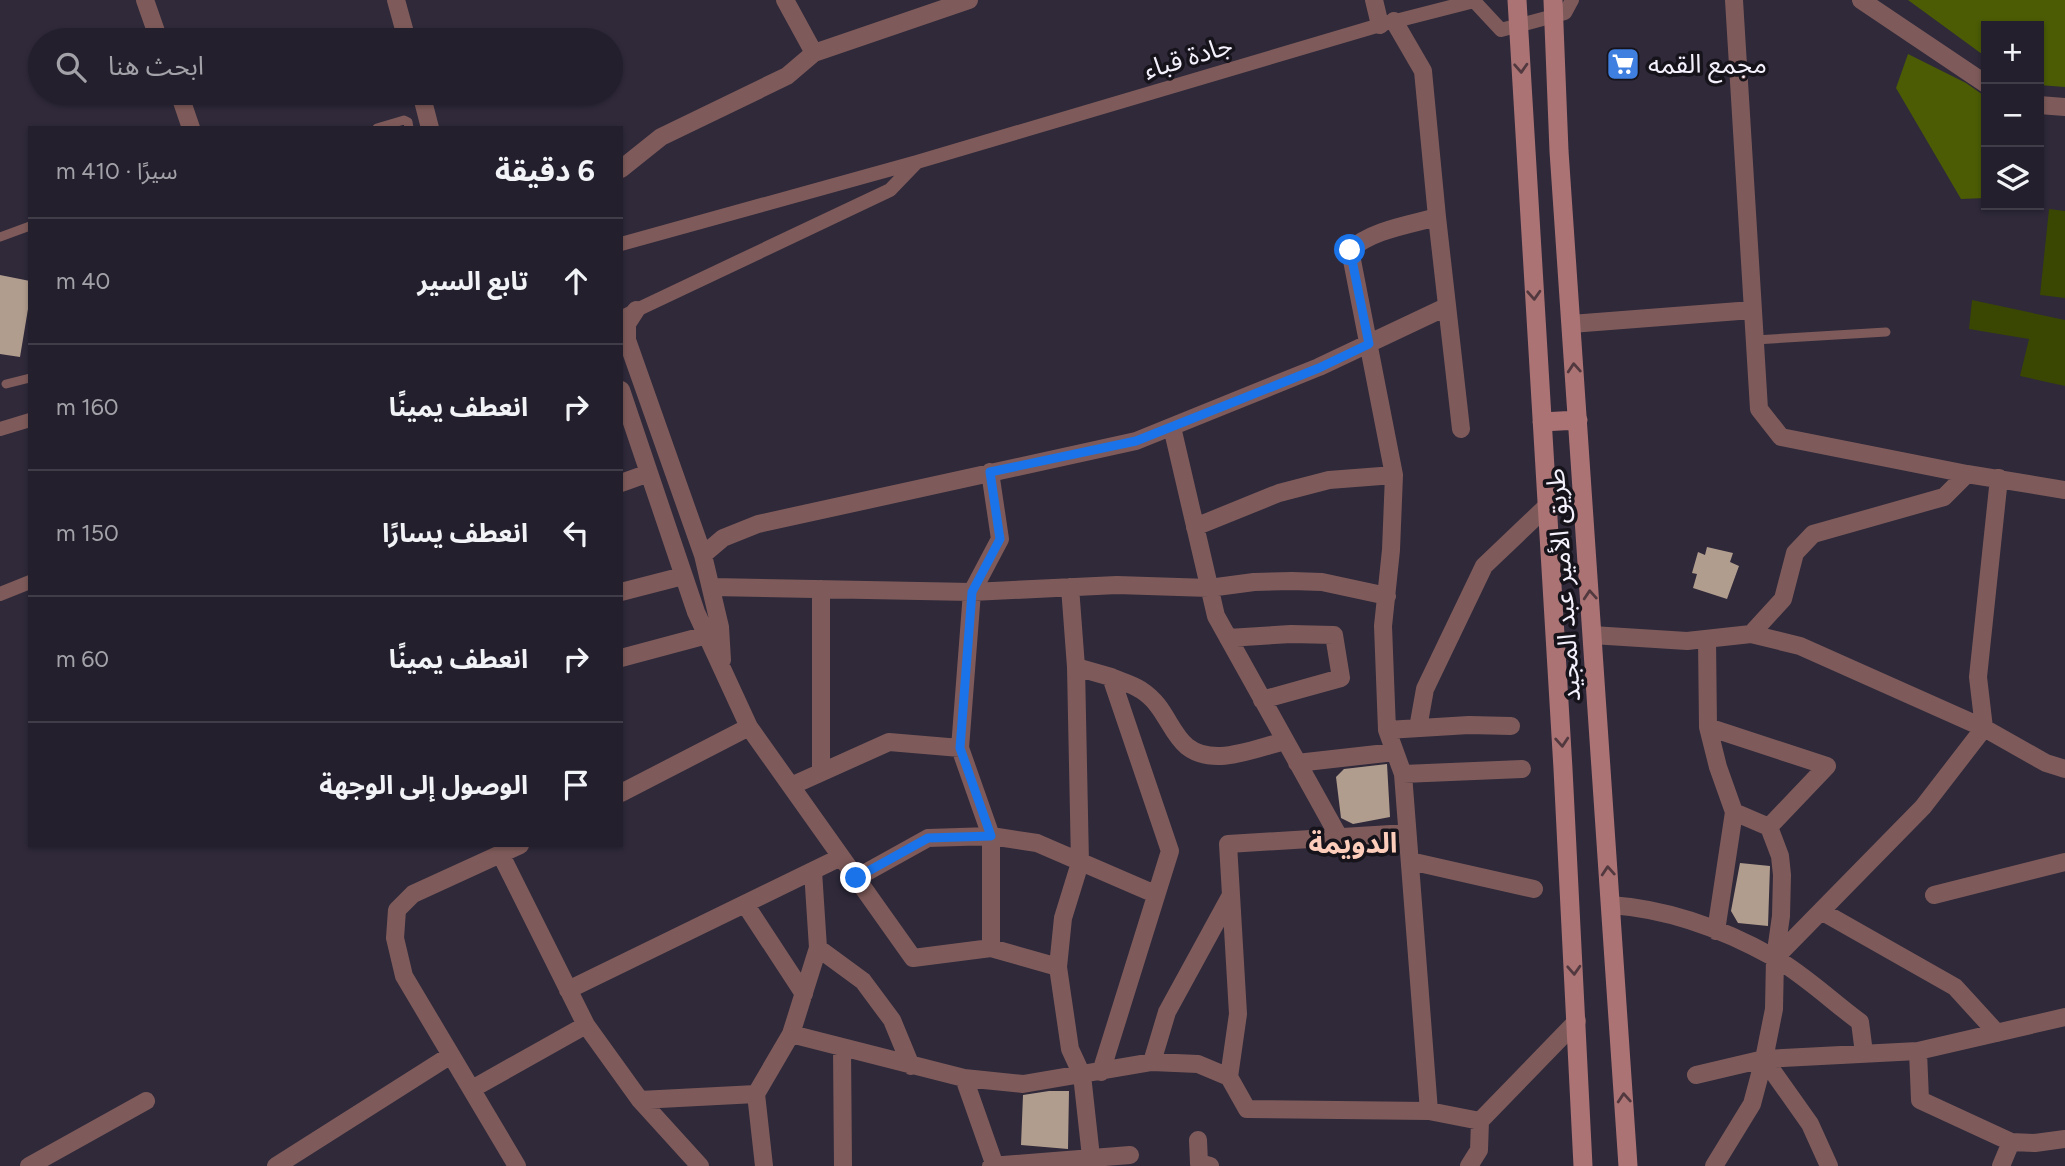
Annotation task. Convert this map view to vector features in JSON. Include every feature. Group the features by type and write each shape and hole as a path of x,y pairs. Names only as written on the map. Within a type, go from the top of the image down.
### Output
{"main road":[{"name":"طريق الأمير عبد المجيد","path":"1517,0 1577,1021 1583,1166"},
{"name":"طريق الأمير عبد المجيد","path":"1553,0 1559,151 1628,1166"},
{"path":"1542,422 1578,420"}],"street":[{"path":"145,0 155,28"},
{"path":"396,0 404,28"},
{"path":"786,0 814,53"},
{"path":"623,167 661,137 787,76 814,53 969,0"},
{"path":"1374,0 1387,23 1423,71 1461,429"},
{"name":"جادة قباء","path":"623,243 917,162 1387,23 1474,0 1502,30 1518,26"},
{"path":"1518,26 1565,13 1572,0"},
{"path":"1734,0 1759,409 1781,437 1967,474 2065,490"},
{"path":"1861,0 1981,81"},
{"path":"183,105 190,126"},
{"path":"424,105 429,126"},
{"path":"2044,105 2065,107"},
{"path":"723,671 720,628 712,587 627,340 629,314 891,190 917,162"},
{"path":"1429,1111 1403,774 1387,730 1383,626 1391,550 1394,475 1350,250 1371,236 1437,217"},
{"path":"703,555 723,538 758,524 1136,441 1319,368 1447,307"},
{"path":"1571,324 1752,310"},
{"path":"623,396 683,576 749,727 913,958 991,948 1058,967"},
{"path":"0,429 28,421"},
{"path":"1172,427 1216,616 1339,837"},
{"path":"990,472 1000,539 972,592 960,748 991,836 991,948"},
{"path":"623,482 649,473"},
{"path":"1751,634 1783,599 1795,553 1812,534 1944,497 1967,474"},
{"path":"1195,527 1292,490 1329,480 1394,475"},
{"path":"1775,958 1923,807 1984,728 1978,677 1999,478"},
{"path":"1418,728 1425,689 1484,566 1547,506"},
{"path":"623,592 683,576"},
{"path":"712,587 972,592 1070,587 1209,588 1254,582 1322,582 1387,596"},
{"path":"0,594 28,583"},
{"path":"1070,587 1076,667 1080,863 1063,918 1058,967 1070,1049 1082,1075 1092,1162"},
{"path":"821,589 821,772"},
{"path":"1228,638 1291,634 1334,635 1341,678 1262,700"},
{"path":"1592,635 1687,641 1751,634 1800,646 1984,728 2046,763 2065,769"},
{"path":"623,657 707,635"},
{"path":"1707,639 1708,727 1718,767 1734,812 1716,931"},
{"path":"1076,667 1143,690 1166,716 1186,749 1202,755 1222,756 1286,741"},
{"path":"1101,1072 1170,852 1111,677"},
{"path":"1387,730 1511,726"},
{"path":"623,792 749,727"},
{"path":"1708,727 1827,766 1769,827"},
{"path":"791,786 889,742 960,748"},
{"path":"1297,763 1395,752"},
{"path":"1403,774 1522,769"},
{"path":"1714,1166 1752,1104 1774,1009 1775,958 1781,916 1780,856 1769,827 1734,812"},
{"path":"1229,1077 1238,1014 1228,844 1407,833"},
{"path":"856,878 928,838 991,836 1037,844 1155,894"},
{"path":"515,1165 404,976 395,938 397,910 413,894 516,847"},
{"path":"501,855 586,1025 640,1100 700,1166"},
{"path":"568,990 841,857"},
{"path":"1410,861 1534,889"},
{"path":"1934,895 2065,862"},
{"path":"764,1166 756,1094 791,1034 818,948 813,871"},
{"path":"1152,1062 1167,1012 1231,893"},
{"path":"745,904 803,994"},
{"path":"1611,905 1646,908 1700,923 1775,958 1860,1022 1864,1053"},
{"path":"1821,911 1955,987 1997,1033"},
{"path":"818,948 863,981 892,1020 911,1066"},
{"path":"1696,1075 1764,1059 1918,1051 2065,1017"},
{"path":"1469,1166 1479,1150 1480,1121 1577,1021"},
{"path":"472,1089 586,1025"},
{"path":"791,1034 964,1079 1023,1084 1152,1062 1198,1064 1229,1077 1248,1109 1429,1111 1480,1121"},
{"path":"842,1048 843,1166"},
{"path":"1918,1051 1920,1100 2011,1142 2035,1143 2065,1139"},
{"path":"276,1166 451,1055"},
{"path":"1764,1059 1810,1124 1829,1166"},
{"path":"964,1079 993,1165 1092,1162 1130,1155"},
{"path":"640,1100 756,1094"},
{"path":"29,1166 146,1101"},
{"path":"1198,1140 1199,1163 1210,1166"},
{"path":"2001,1166 2011,1142"}],"lane":[{"path":"384,126 404,120 409,126"},
{"path":"0,237 28,227"},
{"path":"1755,340 1886,332"},
{"path":"6,384 28,378"}],"green space":[{"path":"1908,0 2065,0 2065,87 2044,85 2044,21 1981,21 1981,53"},
{"path":"1908,54 1981,94 1981,198 1961,199 1896,88"},
{"path":"2049,209 2065,211 2065,298 2040,295"},
{"path":"1972,300 2065,320 2065,386 2020,376 2029,339 1969,329"}],"building":[{"path":"0,275 28,281 28,309 20,357 0,354"},
{"path":"1707,547 1733,553 1730,562 1739,566 1727,599 1693,588 1697,574 1692,573 1698,552 1705,555"},
{"path":"1387,764 1390,817 1353,824 1341,818 1336,777 1344,769"},
{"path":"1740,863 1770,866 1768,926 1738,923 1731,911"},
{"path":"1069,1091 1068,1149 1021,1145 1023,1095"}],"place":[{"name":"مجمع القمه","path":"1623,64"}],"district":[{"name":"الدويمة","path":"1353,843"}],"route":[{"path":"856,878 928,838 991,836 960,748 972,592 1000,539 990,472 1136,441 1319,368 1369,344 1350,250"}]}
